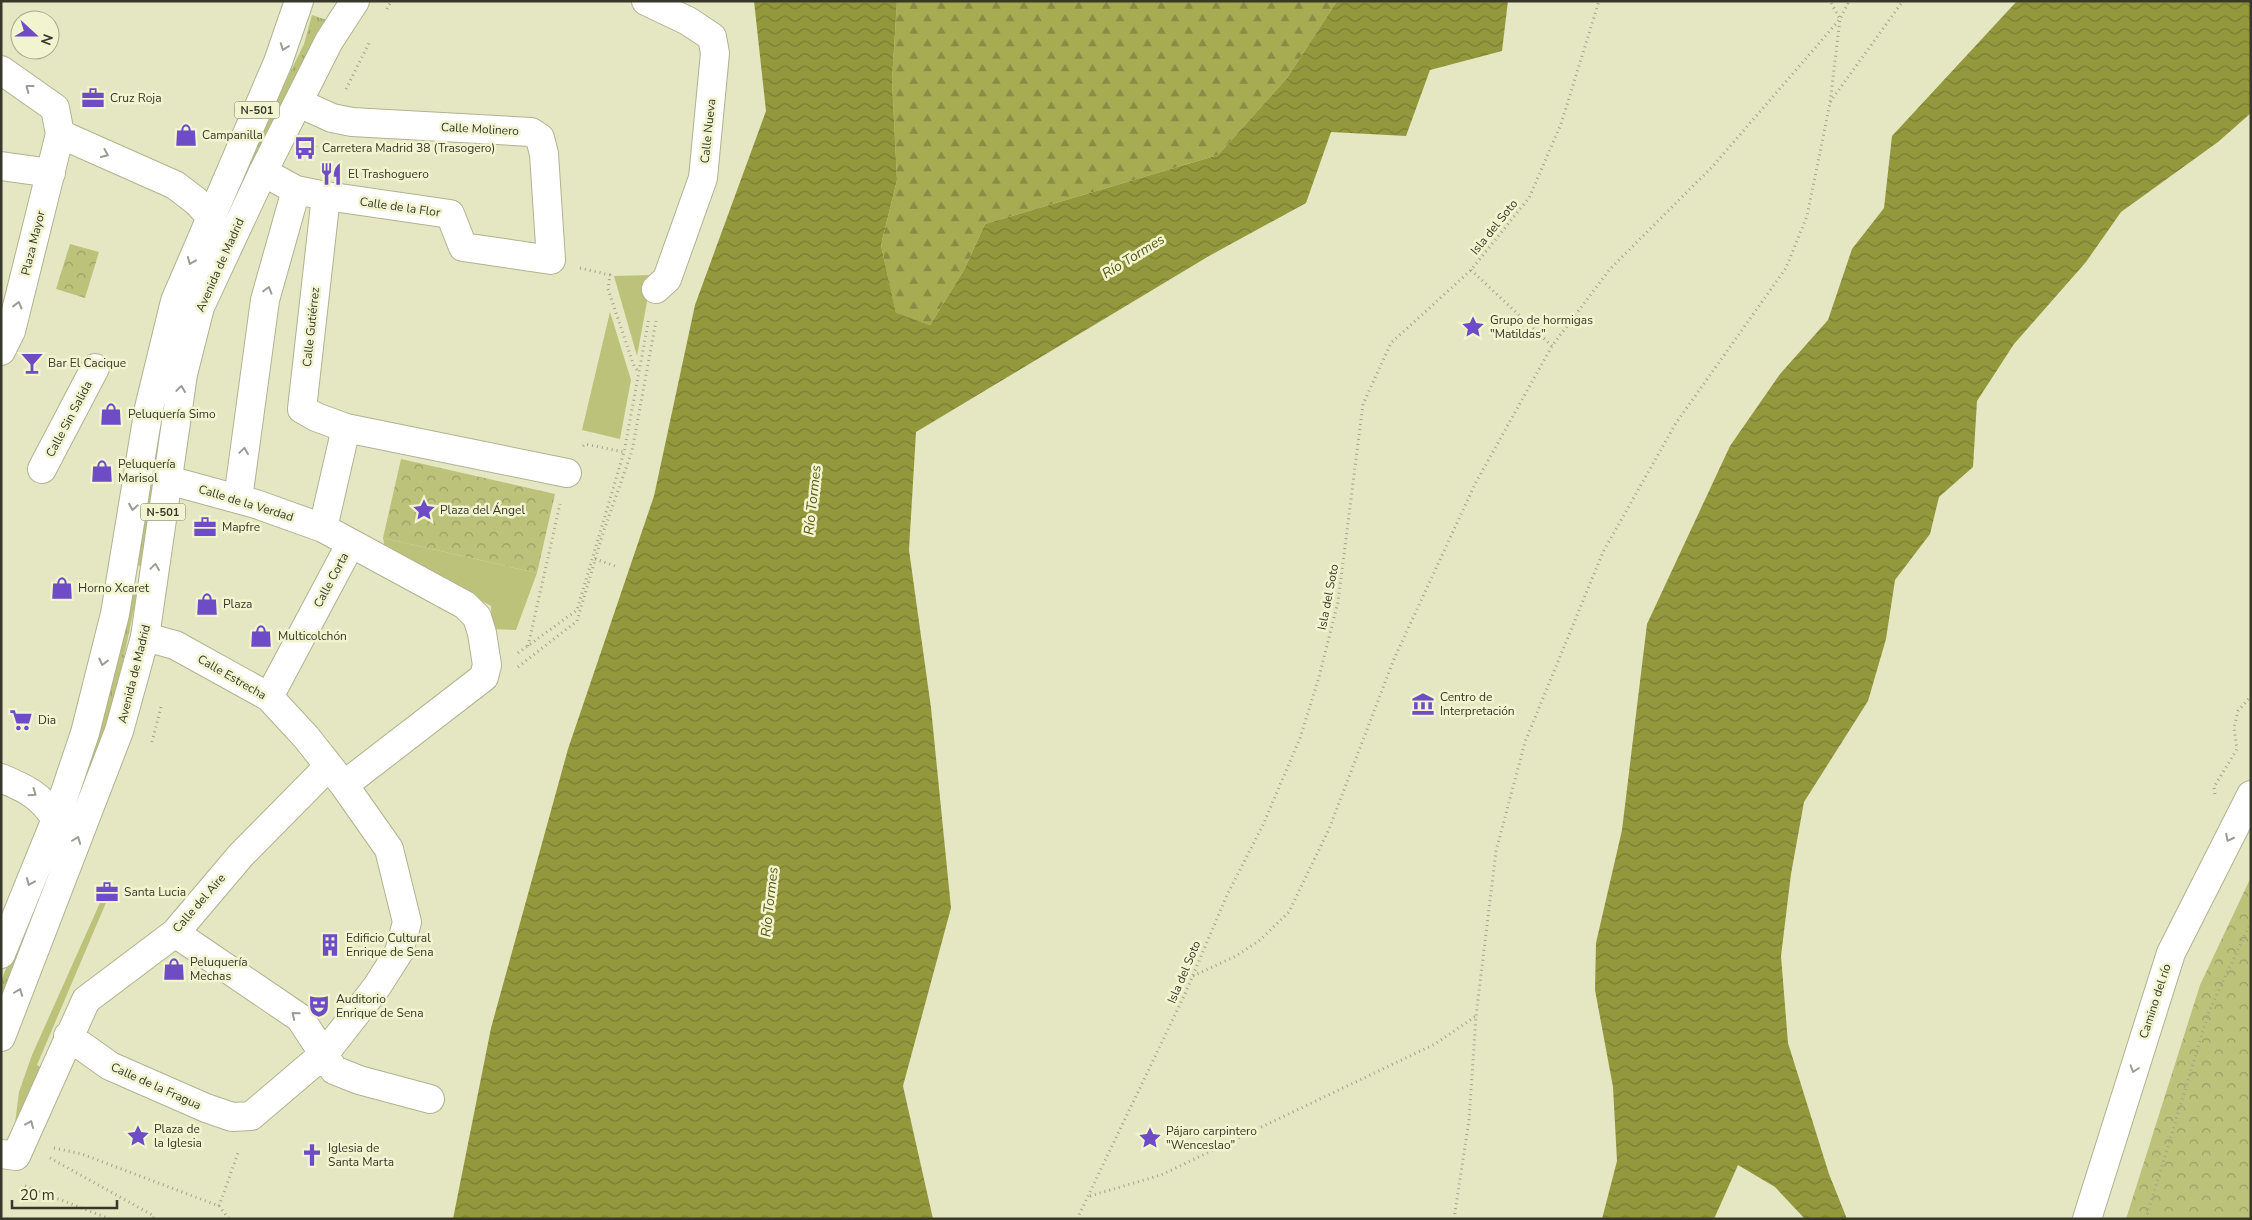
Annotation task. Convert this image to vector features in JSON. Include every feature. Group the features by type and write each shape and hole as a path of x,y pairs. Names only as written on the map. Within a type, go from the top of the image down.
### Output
{"main road":[{"name":"N-501","path":"2,950 56,819 86,733 115,614 149,408 172,310 210,216 278,62 299,1"},
{"name":"Avenida de Madrid","path":"1,1037 120,730 145,637 183,374 200,307 263,172 330,41 355,1"},
{"name":"Calle Nueva","path":"646,1 688,22 712,37 715,53 703,178 662,284"},
{"path":"1,70 58,121 175,184 196,201 210,216"},
{"name":"Calle Molinero","path":"299,102 332,118 352,122 531,132 540,138 544,154 551,260"},
{"name":"Plaza Mayor","path":"1,351 11,331 51,173 58,121"},
{"path":"1,166 51,173"},
{"name":"Calle de la Flor","path":"263,172 296,190 450,214 463,247 551,260"},
{"path":"238,499 265,300 296,190"},
{"name":"Calle Gutiérrez","path":"326,196 302,409 316,417 346,428"},
{"name":"Calle Sin Salida","path":"42,469 95,368"},
{"path":"484,677 487,665 477,617 465,605 323,528 346,428 567,473"},
{"name":"Calle de la Verdad","path":"168,480 238,499 323,528"},
{"name":"Calle Corta","path":"269,697 351,544"},
{"name":"Calle Estrecha","path":"145,637 176,645 269,697 337,776 389,849 407,922 399,952 376,988 325,1053"},
{"name":"Calle del Aire","path":"68,1036 86,1000 175,933 241,855 337,776 484,677"},
{"path":"1,778 29,790 44,802 56,819"},
{"name":"Camino del río","path":"2087,1219 2171,953 2251,795"},
{"path":"175,933 300,1018 325,1053 334,1070 359,1080 430,1099"},
{"path":"13,1151 68,1036"},
{"name":"Calle de la Fragua","path":"68,1036 110,1066 215,1111 232,1117 251,1116"},
{"path":"251,1116 325,1053"}],"path":[{"name":"Isla del Soto","path":"1078,1219 1193,976 1227,895 1263,825 1300,738 1319,677 1338,602 1363,404 1390,343 1471,270 1529,198 1561,124 1600,1"},
{"path":"1454,1219 1469,1120 1476,1016 1496,851 1525,742 1603,552 1676,423 1786,268 1807,216 1830,103 1840,20 1830,1"},
{"path":"1193,976 1236,956 1260,940 1289,912 1329,829 1394,658 1467,502 1552,346 1610,270 1713,166 1840,20 1849,1"},
{"path":"1830,103 1903,1"},
{"path":"1471,270 1552,346"},
{"path":"610,275 608,290 637,370"},
{"path":"514,670 577,621 624,452 637,370 662,284"},
{"path":"484,677 577,610 632,451 662,284"},
{"path":"528,646 567,473 574,455 585,444 624,452"},
{"path":"594,559 618,568"},
{"path":"2146,1219 2209,1011 2251,922"},
{"path":"1090,1196 1161,1175 1435,1044 1476,1016"},
{"path":"219,1206 251,1116"},
{"path":"13,1151 82,1154 219,1206 229,1219"},
{"path":"13,1151 154,1218"},
{"path":"13,1151 14,1178 22,1184 110,1219"}],"green space":[{"path":"897,1 1337,1 1287,78 1218,155 985,224 964,270 930,325 896,314 881,245 897,180 892,80"},
{"path":"312,15 327,20 240,186 217,221 304,44"},
{"path":"70,244 99,252 85,298 56,289"},
{"path":"652,275 637,356 614,276"},
{"path":"610,312 631,380 620,439 582,430"},
{"path":"401,459 555,494 537,573 383,538"},
{"path":"149,473 156,474 141,566 135,565"},
{"path":"383,538 537,573 516,630 492,629 491,606 385,548"},
{"path":"130,589 138,590 116,694 87,786 1,998 1,981 81,784"},
{"path":"2251,877 2251,1219 2126,1219 2200,985"},
{"path":"103,896 108,898 37,1065 42,1068 14,1131 19,1092 32,1055"}],"water":[{"name":"Río Tormes","path":"754,1 897,1 892,80 897,180 881,245 896,313 930,325 964,270 985,224 1218,155 1287,78 1337,1 1508,1 1502,51 1430,70 1406,136 1331,132 1306,203 1209,256 916,432 909,550 931,708 951,908 903,1086 933,1219 453,1219 491,1028 568,749 654,496 695,305 766,111"},
{"path":"2017,1 2251,1 2251,113 2218,142 2121,212 2086,262 2014,344 1977,401 1973,467 1939,497 1930,534 1895,580 1886,639 1868,701 1804,802 1791,874 1781,956 1788,1043 1829,1174 1847,1219 1805,1219 1775,1187 1738,1165 1714,1219 1602,1219 1617,1161 1613,1087 1595,990 1596,943 1622,830 1647,624 1730,446 1780,374 1828,320 1852,249 1884,208 1892,136"}],"place":[{"name":"Cruz Roja","path":"93,98"},
{"name":"Campanilla","path":"186,135"},
{"name":"Carretera Madrid 38 (Trasogero)","path":"305,148"},
{"name":"El Trashoguero","path":"331,174"},
{"name":"Grupo de hormigas \"Matildas\"","path":"1473,327"},
{"name":"Bar El Cacique","path":"32,363"},
{"name":"Peluquería Simo","path":"111,414"},
{"name":"Peluquería Marisol","path":"102,471"},
{"name":"Plaza del Ángel","path":"424,510"},
{"name":"Mapfre","path":"205,527"},
{"name":"Horno Xcaret","path":"62,588"},
{"name":"Plaza","path":"207,604"},
{"name":"Multicolchón","path":"261,636"},
{"name":"Centro de Interpretación","path":"1423,704"},
{"name":"Dia","path":"21,720"},
{"name":"Santa Lucia","path":"107,892"},
{"name":"Edificio Cultural Enrique de Sena","path":"330,945"},
{"name":"Peluquería Mechas","path":"174,969"},
{"name":"Auditorio Enrique de Sena","path":"319,1006"},
{"name":"Plaza de la Iglesia","path":"138,1136"},
{"name":"Pájaro carpintero \"Wenceslao\"","path":"1150,1138"},
{"name":"Iglesia de Santa Marta","path":"312,1155"}]}
